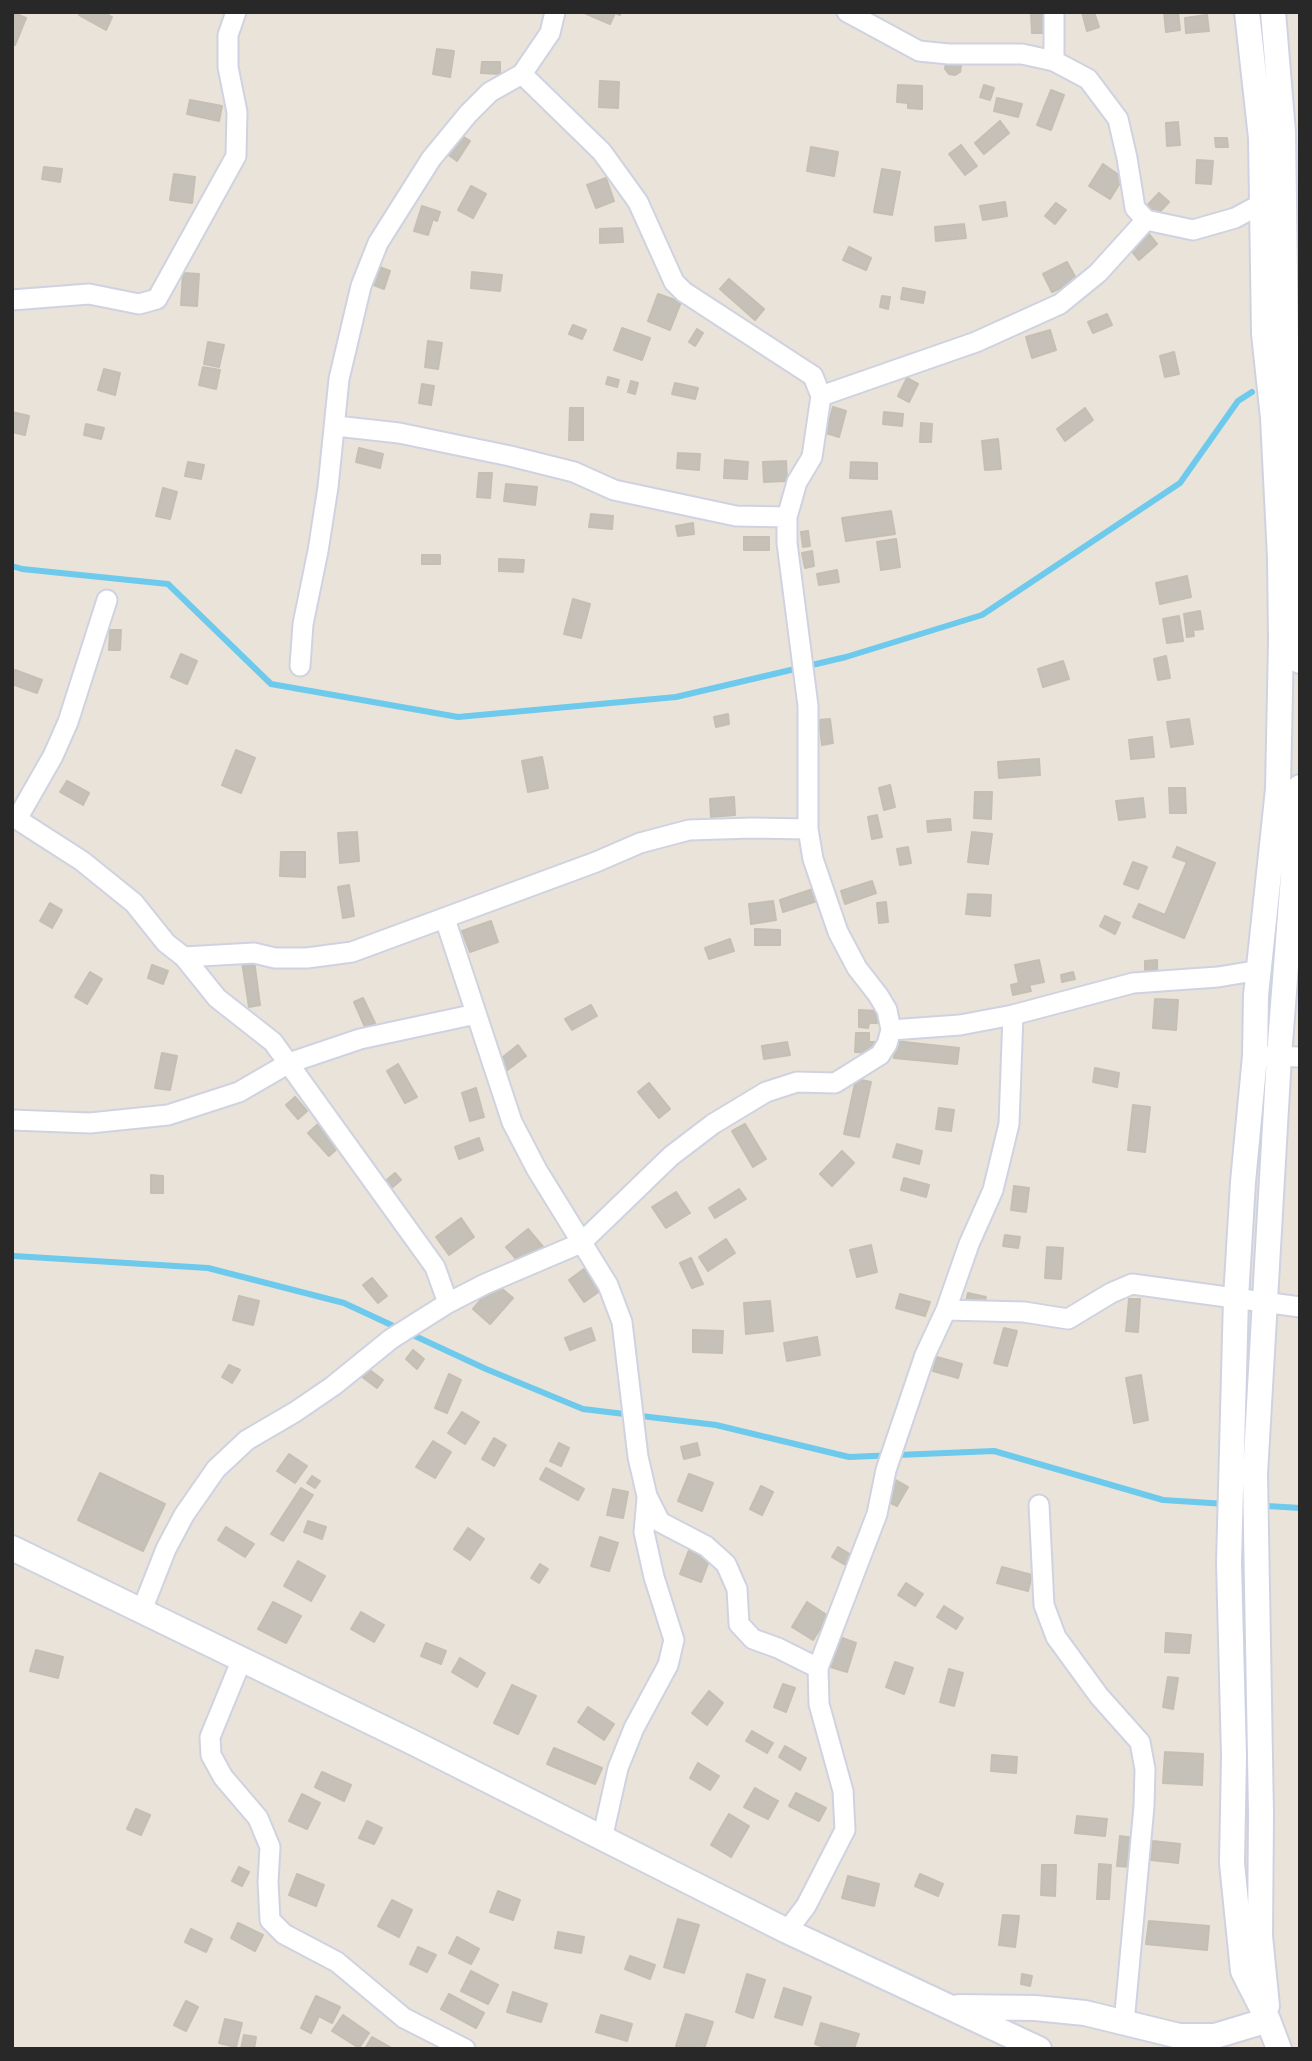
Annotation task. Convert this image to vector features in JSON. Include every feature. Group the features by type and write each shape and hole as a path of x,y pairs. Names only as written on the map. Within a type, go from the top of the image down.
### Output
{"street":[{"path":"12,300 89,294 139,304 156,299 236,156 237,112 228,67 228,35 236,12"},
{"path":"300,666 303,624 318,551 336,426 339,379 361,286 378,243 431,159 490,92 522,74 550,33 555,12"},
{"path":"847,12 919,51 949,54 1022,54 1054,61 1088,79 1118,119 1135,208 1146,220 1194,230 1235,218 1261,205"},
{"path":"1054,12 1054,61"},
{"path":"1247,12 1281,133 1261,205 1264,334 1273,418 1293,785 1255,1474 1261,1936 1268,2021"},
{"path":"1273,12 1281,133 1286,343 1293,434 1300,661"},
{"path":"142,1610 166,1549 184,1515 216,1469 247,1440 295,1412 333,1386 390,1339 448,1303 485,1284 581,1243 671,1156 712,1124 766,1092 797,1082 835,1083 880,1055 891,1030 887,1010 858,968 838,932 813,859 808,829 808,706 787,517 797,482 812,457 821,396 813,376 679,287 638,202 602,152 522,74"},
{"path":"821,396 976,342 1060,304 1098,273 1146,220"},
{"path":"336,426 399,433 510,456 573,472 614,490 736,516 787,517"},
{"path":"107,600 68,722 53,756 15,818 103,876 134,903 166,943 184,957 217,998 273,1042 435,1267 448,1303"},
{"path":"1279,2049 1243,1971 1232,1863 1234,1756 1229,1563 1236,1298 1243,1182 1278,1056 1256,995 1290,815"},
{"path":"184,957 254,953 275,958 307,958 352,952 596,862 640,843 689,830 808,829"},
{"path":"445,919 512,1122 537,1170 608,1285 622,1322 638,1457 647,1496 660,1522 706,1546 726,1564 737,1589 739,1624 753,1639 818,1668"},
{"path":"891,1030 960,1025 1013,1015 1133,984 1218,977 1260,970"},
{"path":"12,1120 90,1123 167,1115 239,1092 289,1063 360,1039 476,1014"},
{"path":"787,1931 806,1906 845,1830 843,1791 820,1704 818,1668 877,1514 886,1470 925,1355 946,1310 969,1244 993,1191 1009,1124 1013,1015"},
{"path":"946,1310 1024,1312 1068,1320 1111,1293 1132,1284 1300,1307"},
{"path":"602,1839 618,1768 634,1728 668,1665 674,1640 654,1577 644,1532 647,1496"},
{"path":"1039,1505 1044,1605 1056,1637 1099,1696 1140,1742 1145,1769 1124,2024"},
{"path":"12,1548 412,1742 787,1931 1039,2049"},
{"path":"242,1659 210,1737 211,1755 223,1777 258,1818 270,1847 270,1920 284,1934 337,1962 404,2018 465,2049"},
{"path":"946,2006 1085,2012 1179,2036 1215,2036 1268,2021"}],"building":[{"path":"81,12 103,12 112,17 106,30 79,15"},
{"path":"582,12 621,12 620,15 615,13 610,24"},
{"path":"1031,12 1043,12 1044,33 1032,33"},
{"path":"1082,12 1094,12 1099,27 1087,31"},
{"path":"1164,12 1178,12 1180,30 1166,32"},
{"path":"14,13 26,18 15,45 12,44"},
{"path":"1207,15 1209,31 1186,33 1185,18"},
{"path":"437,49 454,51 450,77 433,74"},
{"path":"957,61 961,66 960,72 949,74 945,69 946,63"},
{"path":"482,62 500,62 500,74 481,73"},
{"path":"600,81 619,82 618,108 599,107"},
{"path":"898,85 922,86 922,109 908,108 908,103 897,102"},
{"path":"984,85 994,88 990,100 980,97"},
{"path":"1051,90 1064,95 1051,130 1037,125"},
{"path":"997,98 1022,104 1018,117 994,111"},
{"path":"190,100 222,106 219,121 187,114"},
{"path":"1000,121 1009,133 984,154 975,143"},
{"path":"1178,122 1180,145 1167,146 1166,123"},
{"path":"459,134 470,141 457,161 446,153"},
{"path":"1215,138 1227,138 1228,147 1216,147"},
{"path":"961,145 977,166 965,175 949,154"},
{"path":"811,147 838,152 834,176 807,171"},
{"path":"1197,160 1213,161 1211,184 1196,183"},
{"path":"1103,164 1123,178 1110,199 1089,186"},
{"path":"44,167 62,169 60,182 42,179"},
{"path":"882,169 900,172 892,215 874,212"},
{"path":"174,174 195,177 192,203 170,200"},
{"path":"606,178 614,201 596,208 587,185"},
{"path":"471,186 486,194 473,218 458,210"},
{"path":"1159,193 1169,202 1153,219 1143,210"},
{"path":"1005,202 1007,216 983,220 980,206"},
{"path":"1056,203 1066,210 1055,224 1045,216"},
{"path":"422,206 440,212 437,221 433,219 428,235 414,231"},
{"path":"964,224 966,238 936,241 935,227"},
{"path":"622,228 623,242 600,243 600,229"},
{"path":"1148,233 1157,244 1139,260 1130,249"},
{"path":"849,247 871,258 866,270 843,260"},
{"path":"1067,262 1077,280 1052,292 1043,274"},
{"path":"377,266 390,271 384,289 371,284"},
{"path":"472,272 502,275 500,291 471,288"},
{"path":"183,273 199,274 197,306 181,305"},
{"path":"729,279 764,309 755,320 720,289"},
{"path":"903,288 925,292 923,303 901,299"},
{"path":"658,294 681,302 670,330 648,321"},
{"path":"882,296 890,297 888,309 880,307"},
{"path":"1107,314 1112,325 1093,333 1088,322"},
{"path":"573,325 586,330 582,339 569,334"},
{"path":"622,328 650,338 642,360 614,350"},
{"path":"697,329 703,333 695,346 689,342"},
{"path":"1050,330 1056,350 1032,358 1026,337"},
{"path":"428,341 442,343 438,369 425,367"},
{"path":"208,342 224,345 219,367 204,364"},
{"path":"1174,352 1179,374 1165,377 1160,356"},
{"path":"203,367 220,370 216,389 199,385"},
{"path":"104,369 120,373 115,395 98,390"},
{"path":"608,377 619,380 617,387 606,384"},
{"path":"907,378 918,384 909,402 898,396"},
{"path":"631,381 638,383 635,394 628,392"},
{"path":"675,383 698,388 695,399 672,394"},
{"path":"422,384 434,386 431,405 419,403"},
{"path":"833,407 846,411 839,437 826,433"},
{"path":"570,408 583,408 583,440 569,440"},
{"path":"1085,408 1093,420 1065,441 1057,429"},
{"path":"12,412 29,416 25,435 12,432"},
{"path":"884,412 903,414 902,426 883,424"},
{"path":"921,423 932,424 931,442 920,442"},
{"path":"86,424 104,428 101,439 84,435"},
{"path":"998,439 1001,469 985,470 982,441"},
{"path":"359,448 383,454 380,468 356,462"},
{"path":"678,453 700,454 699,470 677,468"},
{"path":"725,460 748,462 747,479 724,478"},
{"path":"786,461 787,481 764,482 763,462"},
{"path":"188,462 204,465 201,479 185,476"},
{"path":"851,462 877,463 877,479 850,478"},
{"path":"479,473 492,473 490,498 477,497"},
{"path":"506,484 537,487 535,505 504,501"},
{"path":"163,488 177,492 170,519 156,516"},
{"path":"891,511 895,534 846,541 842,518"},
{"path":"591,514 613,516 612,529 589,527"},
{"path":"693,523 694,534 678,536 676,526"},
{"path":"808,531 810,546 803,547 801,532"},
{"path":"744,537 769,537 769,550 744,550"},
{"path":"896,539 900,567 881,570 877,542"},
{"path":"812,551 814,566 805,568 802,553"},
{"path":"422,555 440,555 440,564 422,564"},
{"path":"499,559 524,560 523,572 499,571"},
{"path":"837,570 839,582 819,585 817,574"},
{"path":"1187,576 1191,597 1160,604 1156,583"},
{"path":"573,599 590,604 581,638 564,634"},
{"path":"1200,611 1203,629 1193,630 1194,636 1187,637 1184,614"},
{"path":"1179,616 1183,641 1167,643 1163,619"},
{"path":"110,630 121,630 120,650 109,650"},
{"path":"181,654 197,661 187,684 171,677"},
{"path":"1166,656 1170,678 1158,680 1154,659"},
{"path":"1063,661 1069,679 1043,687 1038,669"},
{"path":"15,670 42,680 37,693 12,684"},
{"path":"728,714 729,724 716,727 714,717"},
{"path":"830,719 833,743 822,745 819,720"},
{"path":"1189,719 1193,744 1171,747 1167,722"},
{"path":"1152,737 1154,757 1131,759 1129,740"},
{"path":"236,750 255,758 241,793 222,785"},
{"path":"542,757 548,788 528,792 522,761"},
{"path":"1039,759 1040,775 999,778 998,762"},
{"path":"67,781 89,793 83,805 60,792"},
{"path":"890,785 895,807 884,810 879,788"},
{"path":"1169,788 1185,788 1186,813 1170,813"},
{"path":"975,792 992,792 991,819 974,818"},
{"path":"734,797 735,815 711,817 710,799"},
{"path":"1143,798 1145,817 1119,820 1116,801"},
{"path":"877,815 882,837 872,839 868,817"},
{"path":"950,819 951,830 928,832 927,821"},
{"path":"357,832 359,861 340,863 338,833"},
{"path":"972,832 992,834 988,864 968,862"},
{"path":"908,847 911,863 900,865 897,849"},
{"path":"1177,847 1215,863 1184,938 1133,917 1139,904 1165,915 1187,862 1173,857"},
{"path":"281,852 305,852 305,877 280,876"},
{"path":"1133,862 1147,867 1138,889 1124,884"},
{"path":"872,881 876,893 845,904 841,891"},
{"path":"349,885 354,916 343,918 338,887"},
{"path":"813,889 817,901 783,912 780,900"},
{"path":"968,894 991,895 990,916 966,914"},
{"path":"773,901 776,920 751,924 749,904"},
{"path":"886,902 888,922 879,923 877,903"},
{"path":"50,903 62,910 52,928 40,921"},
{"path":"1105,916 1120,923 1115,934 1100,926"},
{"path":"491,921 498,942 470,952 462,931"},
{"path":"755,929 780,930 780,945 755,945"},
{"path":"730,939 734,951 709,959 705,948"},
{"path":"254,960 260,1005 249,1007 242,962"},
{"path":"1039,960 1044,982 1029,985 1031,991 1013,995 1011,985 1019,983 1015,965"},
{"path":"1157,960 1157,970 1145,970 1145,961"},
{"path":"152,965 168,971 163,984 148,978"},
{"path":"90,972 102,979 87,1004 75,997"},
{"path":"1073,972 1075,979 1062,982 1061,975"},
{"path":"363,998 375,1023 365,1027 354,1002"},
{"path":"1155,999 1178,1000 1176,1030 1153,1028"},
{"path":"591,1005 597,1016 572,1030 565,1019"},
{"path":"859,1010 878,1011 877,1023 869,1023 868,1028 859,1027"},
{"path":"856,1033 869,1033 869,1042 875,1042 875,1053 855,1052"},
{"path":"895,1041 959,1048 957,1064 894,1058"},
{"path":"787,1042 790,1055 764,1059 762,1046"},
{"path":"518,1045 526,1056 506,1071 498,1061"},
{"path":"162,1053 177,1056 170,1090 155,1088"},
{"path":"398,1064 417,1097 405,1103 387,1071"},
{"path":"1095,1068 1119,1073 1117,1087 1093,1082"},
{"path":"856,1079 871,1082 859,1137 844,1134"},
{"path":"649,1083 670,1109 659,1118 638,1092"},
{"path":"476,1088 484,1117 470,1121 462,1093"},
{"path":"295,1097 307,1111 298,1119 286,1105"},
{"path":"1133,1105 1150,1107 1145,1152 1128,1150"},
{"path":"939,1108 954,1110 951,1131 936,1129"},
{"path":"318,1124 339,1147 329,1156 308,1133"},
{"path":"745,1124 766,1159 753,1167 732,1131"},
{"path":"479,1138 483,1150 459,1159 455,1147"},
{"path":"897,1144 922,1151 919,1164 893,1157"},
{"path":"842,1151 854,1163 832,1186 820,1174"},
{"path":"395,1173 401,1180 388,1191 382,1184"},
{"path":"151,1175 163,1176 163,1193 151,1193"},
{"path":"904,1178 929,1185 926,1197 901,1190"},
{"path":"1014,1186 1029,1188 1026,1212 1011,1210"},
{"path":"739,1189 746,1199 715,1218 709,1208"},
{"path":"676,1192 690,1213 666,1228 652,1207"},
{"path":"461,1218 474,1237 449,1255 436,1237"},
{"path":"528,1229 544,1248 522,1266 506,1247"},
{"path":"1005,1235 1020,1237 1018,1248 1003,1246"},
{"path":"726,1239 735,1253 708,1271 699,1257"},
{"path":"871,1245 877,1272 857,1277 850,1250"},
{"path":"1047,1247 1063,1248 1061,1279 1045,1278"},
{"path":"691,1258 703,1284 692,1288 680,1263"},
{"path":"584,1269 600,1291 584,1302 569,1280"},
{"path":"372,1278 387,1296 378,1303 363,1285"},
{"path":"495,1283 513,1298 490,1324 473,1309"},
{"path":"968,1293 986,1297 983,1307 966,1303"},
{"path":"900,1294 930,1302 925,1316 896,1308"},
{"path":"239,1296 259,1301 253,1325 233,1320"},
{"path":"1129,1299 1140,1299 1138,1332 1126,1331"},
{"path":"770,1301 773,1331 746,1334 744,1303"},
{"path":"591,1328 595,1340 570,1350 565,1338"},
{"path":"1004,1328 1017,1331 1007,1366 994,1363"},
{"path":"693,1330 723,1331 722,1353 693,1352"},
{"path":"817,1337 820,1355 787,1361 784,1343"},
{"path":"413,1350 424,1359 417,1369 406,1359"},
{"path":"937,1357 962,1364 958,1378 933,1371"},
{"path":"229,1365 240,1370 232,1383 222,1377"},
{"path":"367,1368 383,1380 377,1388 361,1376"},
{"path":"449,1374 461,1380 447,1413 435,1408"},
{"path":"1141,1375 1148,1420 1134,1423 1126,1378"},
{"path":"462,1412 479,1422 465,1444 448,1433"},
{"path":"494,1438 506,1445 494,1466 482,1459"},
{"path":"433,1441 451,1452 435,1478 416,1467"},
{"path":"559,1443 569,1448 561,1466 550,1461"},
{"path":"697,1443 700,1455 684,1459 681,1447"},
{"path":"289,1454 307,1466 295,1483 277,1471"},
{"path":"546,1468 584,1489 578,1500 540,1479"},
{"path":"100,1473 165,1504 143,1551 78,1520"},
{"path":"689,1474 713,1483 702,1511 678,1501"},
{"path":"312,1476 320,1481 315,1488 307,1483"},
{"path":"894,1479 908,1487 897,1506 883,1499"},
{"path":"761,1486 773,1492 762,1515 750,1509"},
{"path":"301,1488 313,1495 283,1541 271,1534"},
{"path":"613,1489 628,1492 623,1518 607,1515"},
{"path":"308,1521 326,1527 322,1539 304,1532"},
{"path":"226,1527 254,1544 245,1557 218,1540"},
{"path":"468,1528 484,1539 470,1560 454,1549"},
{"path":"600,1537 618,1543 609,1571 591,1566"},
{"path":"838,1547 858,1559 852,1569 832,1557"},
{"path":"689,1550 710,1558 701,1582 680,1574"},
{"path":"298,1561 325,1576 311,1601 284,1586"},
{"path":"540,1564 548,1569 539,1583 531,1578"},
{"path":"1002,1567 1032,1575 1028,1591 997,1583"},
{"path":"906,1583 923,1594 915,1606 898,1595"},
{"path":"273,1602 301,1616 286,1643 258,1629"},
{"path":"807,1602 828,1616 813,1640 792,1627"},
{"path":"944,1606 963,1618 956,1629 937,1617"},
{"path":"361,1612 384,1625 374,1642 351,1629"},
{"path":"1166,1633 1191,1635 1189,1653 1165,1652"},
{"path":"834,1635 856,1643 847,1672 824,1665"},
{"path":"426,1643 446,1651 441,1664 421,1656"},
{"path":"36,1650 63,1657 58,1678 30,1671"},
{"path":"460,1658 485,1673 477,1687 452,1672"},
{"path":"895,1662 913,1668 904,1694 886,1687"},
{"path":"949,1669 963,1673 954,1706 940,1702"},
{"path":"1168,1677 1178,1678 1173,1709 1163,1707"},
{"path":"783,1684 795,1688 786,1712 774,1707"},
{"path":"512,1685 536,1696 518,1734 494,1723"},
{"path":"709,1691 723,1703 707,1725 692,1713"},
{"path":"588,1707 614,1724 604,1740 578,1722"},
{"path":"752,1731 773,1743 767,1753 746,1741"},
{"path":"785,1746 806,1758 800,1770 779,1757"},
{"path":"554,1748 602,1768 595,1784 547,1764"},
{"path":"1165,1752 1203,1754 1202,1785 1163,1783"},
{"path":"992,1755 1017,1757 1016,1773 991,1771"},
{"path":"698,1763 719,1776 710,1790 690,1778"},
{"path":"322,1772 351,1785 344,1801 315,1787"},
{"path":"755,1788 778,1801 768,1819 744,1807"},
{"path":"796,1793 826,1808 819,1821 789,1806"},
{"path":"302,1794 320,1803 307,1829 289,1821"},
{"path":"136,1809 150,1815 141,1835 127,1829"},
{"path":"729,1814 749,1826 731,1857 711,1845"},
{"path":"1077,1816 1107,1819 1105,1836 1075,1833"},
{"path":"367,1821 382,1828 374,1844 359,1838"},
{"path":"1120,1836 1134,1838 1131,1867 1117,1866"},
{"path":"1153,1841 1180,1844 1178,1863 1151,1860"},
{"path":"1099,1864 1111,1865 1109,1899 1097,1899"},
{"path":"1042,1865 1056,1865 1055,1896 1041,1895"},
{"path":"239,1867 249,1872 242,1886 232,1881"},
{"path":"297,1874 324,1885 316,1906 289,1895"},
{"path":"920,1874 943,1884 938,1896 915,1886"},
{"path":"848,1876 879,1884 874,1906 842,1898"},
{"path":"498,1891 520,1900 513,1920 490,1912"},
{"path":"392,1900 412,1910 399,1937 378,1926"},
{"path":"1003,1915 1019,1916 1015,1947 999,1945"},
{"path":"678,1919 699,1925 684,1973 664,1967"},
{"path":"1149,1921 1209,1926 1207,1950 1146,1944"},
{"path":"238,1923 263,1935 255,1951 231,1938"},
{"path":"191,1929 212,1939 206,1952 185,1942"},
{"path":"558,1932 584,1937 581,1953 555,1948"},
{"path":"457,1937 479,1949 471,1964 449,1953"},
{"path":"418,1947 436,1955 427,1972 410,1964"},
{"path":"630,1956 655,1965 650,1979 625,1969"},
{"path":"471,1971 498,1985 488,2004 461,1991"},
{"path":"747,1974 765,1980 753,2018 736,2012"},
{"path":"1022,1974 1032,1976 1030,1986 1021,1984"},
{"path":"784,1988 811,1997 802,2025 775,2017"},
{"path":"513,1992 547,2004 541,2022 507,2012"},
{"path":"449,1994 484,2013 476,2028 441,2009"},
{"path":"316,1996 340,2007 332,2023 319,2016 311,2033 301,2028"},
{"path":"186,2001 198,2007 186,2031 174,2025"},
{"path":"686,2014 713,2022 704,2049 676,2046"},
{"path":"343,2015 369,2033 359,2048 332,2031"},
{"path":"601,2015 632,2024 627,2041 596,2032"},
{"path":"225,2019 242,2023 236,2047 219,2043"},
{"path":"821,2023 859,2034 854,2049 831,2049 815,2044"},
{"path":"244,2035 256,2037 254,2049 241,2049"},
{"path":"372,2037 390,2047 389,2049 365,2049"}],"waterway":[{"path":"12,566 168,584 271,684 458,717 676,697 846,657 982,615 1180,483 1238,401 1252,392"},
{"path":"14,1256 208,1268 344,1303 486,1369 583,1409 716,1425 849,1457 994,1451 1163,1500 1226,1504"},
{"path":"1267,1506 1300,1508"}]}
